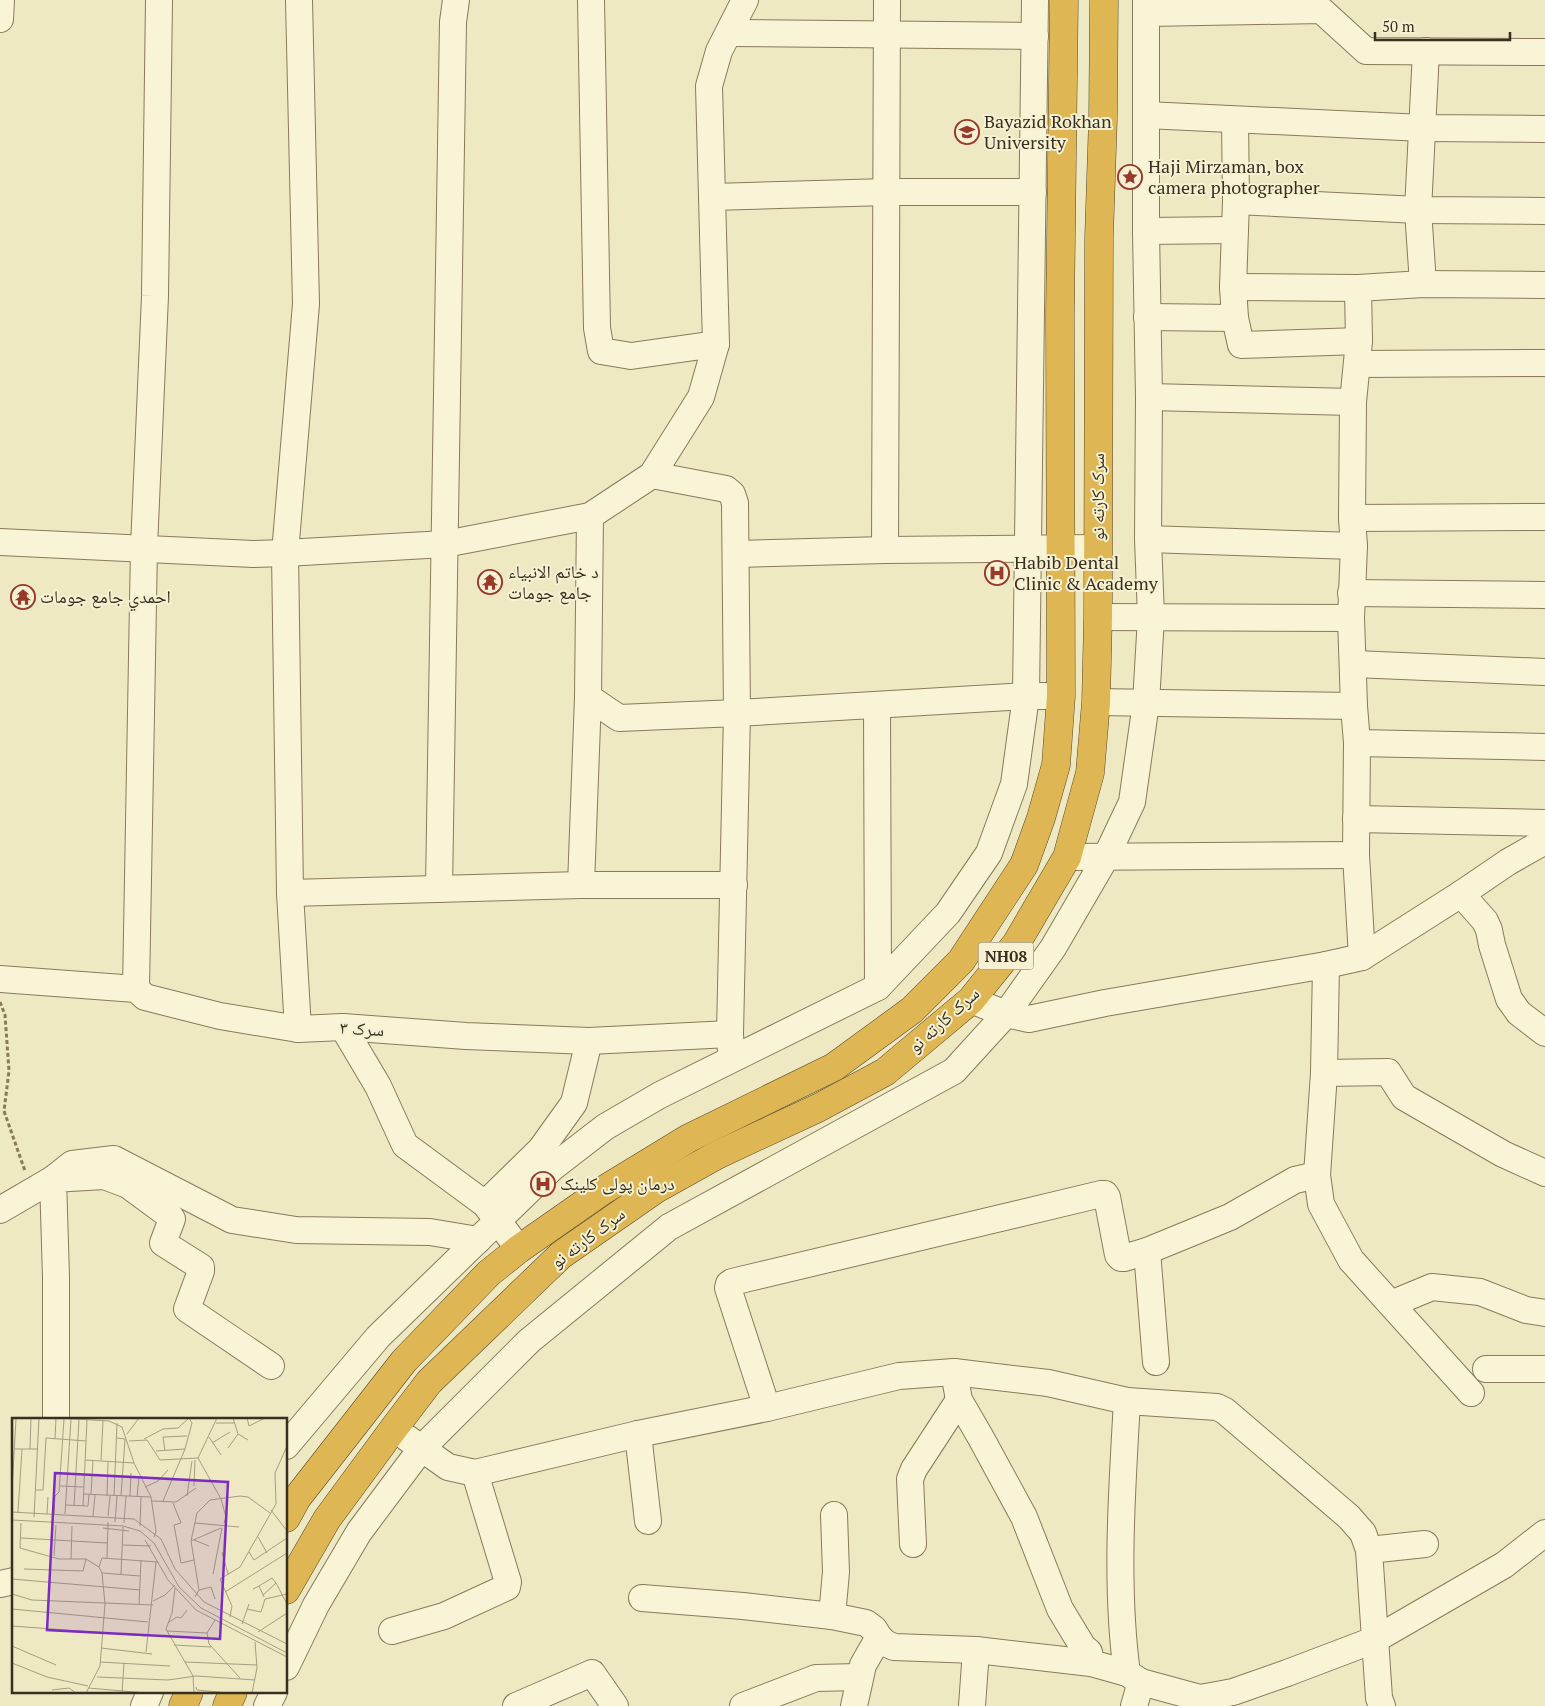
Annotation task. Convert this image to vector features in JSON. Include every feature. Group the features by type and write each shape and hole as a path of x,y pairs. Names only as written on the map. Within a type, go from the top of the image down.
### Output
{"highway":[{"name":"سرک کارته نو","path":"292,1508 404,1361 489,1272 602,1191 689,1138 834,1067 912,1010 961,961 1024,865 1042,818 1056,765 1062,696 1060,316 1064,0"},
{"name":"سرک کارته نو","path":"288,1587 327,1519 429,1382 561,1255 656,1189 717,1155 818,1108 885,1072 971,1000 1016,944 1067,857 1090,773 1096,702 1099,236 1104,0"},
{"path":"404,1361 429,1382"},
{"path":"292,1508 327,1519"},
{"path":"183,1706 188,1694"},
{"path":"227,1706 232,1694"}],"street":[{"path":"0,19 1,0"},
{"path":"136,989 144,548 155,296 159,0"},
{"path":"298,0 306,304 285,553 290,893 298,1029"},
{"path":"439,889 453,22 456,0"},
{"path":"591,0 596,328 601,351 631,356 716,344"},
{"path":"0,542 253,554 445,544 590,516 652,475 701,397 716,344 709,86 720,51 745,0"},
{"path":"885,550 887,0"},
{"path":"492,1212 605,1127 660,1095 731,1046 878,986 948,913 989,853 1014,784 1026,696 1035,0"},
{"path":"288,1663 316,1605 360,1532 421,1448 529,1342 669,1227 954,1071 1006,1014 1052,948 1106,857 1132,802 1146,703 1151,617 1148,539 1149,397 1146,231 1146,7 1321,10 1366,51 1545,52"},
{"path":"729,33 1035,36"},
{"path":"1423,284 1418,210 1426,51"},
{"path":"1146,115 1423,128 1545,129"},
{"path":"1235,120 1236,201 1233,287 1235,318 1241,345 1545,363"},
{"path":"713,197 887,192 1033,192"},
{"path":"1236,201 1418,210 1545,210"},
{"path":"1146,231 1235,230"},
{"path":"1233,287 1358,288 1423,284 1545,285"},
{"path":"1358,288 1358,352 1353,402 1352,518 1354,546 1351,605 1357,743 1356,855 1362,957"},
{"path":"1147,317 1235,318"},
{"path":"1149,397 1353,402"},
{"path":"652,475 726,489 732,494 735,503 737,713 731,1046"},
{"path":"581,885 588,697 590,516"},
{"path":"1352,518 1545,517"},
{"path":"1148,539 1354,546"},
{"path":"736,554 885,550 1098,548"},
{"path":"1098,617 1151,617 1545,595"},
{"path":"1354,664 1545,672"},
{"path":"588,697 619,718 1026,696 1062,696"},
{"path":"1096,702 1354,706"},
{"path":"877,705 878,986"},
{"path":"1357,743 1545,747"},
{"path":"1356,819 1545,823"},
{"path":"971,1000 1006,1014 1029,1019 1105,1003 1326,965 1362,957 1508,862 1545,841"},
{"path":"1067,857 1356,855"},
{"path":"290,893 581,885 734,885"},
{"path":"1461,894 1485,921 1509,999 1519,1013 1545,1033"},
{"path":"1326,965 1324,1073 1317,1175 1321,1204 1351,1260 1471,1393"},
{"name":"سرک ۳","path":"0,979 136,989 145,997 220,1016 298,1029 343,1026 466,1036 731,1046"},
{"path":"343,1026 378,1086 405,1146 492,1212 519,1249"},
{"path":"288,1444 378,1337 478,1240 492,1212 574,1103 589,1042"},
{"path":"1324,1073 1388,1072 1404,1097 1503,1154 1545,1174"},
{"path":"0,1210 42,1185 72,1164 114,1159 232,1220 296,1230 430,1232 478,1240"},
{"path":"768,1408 728,1288 732,1282 1101,1194 1105,1194 1107,1197 1118,1255 1124,1258 1147,1251 1230,1217 1296,1180 1317,1175"},
{"path":"42,1185 104,1176 128,1185 170,1216 172,1219 163,1243 201,1267 187,1309 271,1366"},
{"path":"42,1185 56,1277 56,1418"},
{"path":"1147,1251 1156,1362"},
{"path":"1391,1304 1432,1287 1480,1292 1526,1310 1545,1313"},
{"path":"1486,1369 1545,1369"},
{"path":"394,1428 448,1467 475,1473 638,1434 768,1408 899,1376 954,1372 1048,1383 1127,1401 1217,1407 1225,1411 1349,1517 1363,1533 1369,1550 1374,1640 1379,1698 1382,1706"},
{"path":"954,1372 959,1400 1024,1517 1060,1609 1083,1647 1089,1652 1091,1663"},
{"path":"913,1544 910,1479 914,1469 959,1400"},
{"path":"1127,1401 1122,1490 1121,1569 1134,1687"},
{"path":"638,1434 648,1521"},
{"path":"392,1631 444,1616 507,1587 508,1582 475,1473"},
{"path":"832,1616 836,1572 834,1515"},
{"path":"642,1598 743,1606 832,1616 866,1623 874,1629 878,1638 894,1647 976,1650 1091,1663 1134,1687 1200,1698 1233,1692 1287,1674 1374,1640 1504,1566 1545,1533"},
{"path":"1369,1550 1425,1544"},
{"path":"854,1706 859,1676 878,1638"},
{"path":"972,1706 976,1650"},
{"path":"516,1706 592,1673 615,1706"},
{"path":"743,1706 816,1678 859,1676"},
{"path":"144,1706 149,1694"},
{"path":"267,1706 273,1694"}],"path":[{"path":"0,1002 5,1015 9,1071 4,1111 42,1185"}],"place":[{"name":"Bayazid Rokhan University","path":"967,132"},
{"name":"Haji Mirzaman, box camera photographer","path":"1130,177"},
{"name":"Habib Dental Clinic & Academy","path":"997,573"},
{"name":"د خاتم الانبیاء جامع جومات","path":"490,582"},
{"name":"احمدي جامع جومات","path":"23,597"},
{"name":"درمان پولی کلینک","path":"543,1184"}]}
